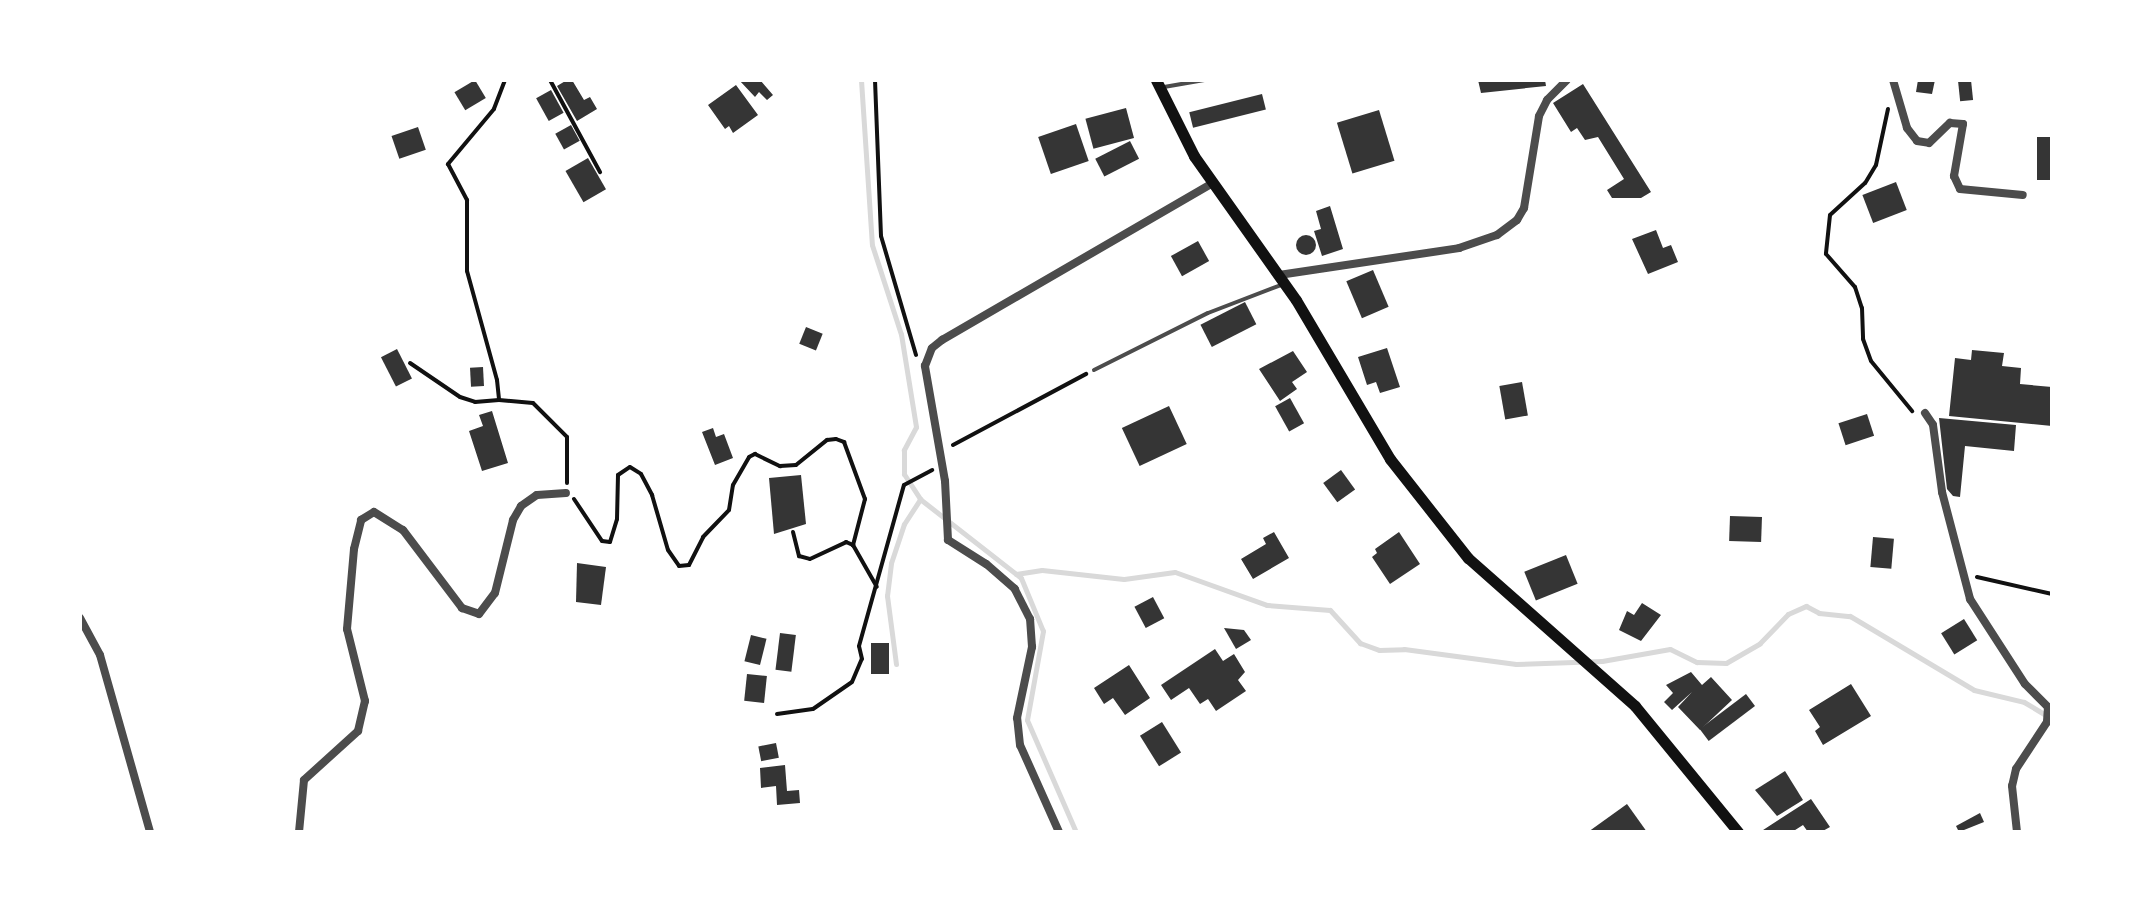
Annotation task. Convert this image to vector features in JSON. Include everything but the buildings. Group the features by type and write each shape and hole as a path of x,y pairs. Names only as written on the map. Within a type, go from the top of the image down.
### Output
{"main road":[{"path":"1158,84 1178,129 1282,280 1390,459 1468,558 1648,720 1738,832"}],"street":[{"path":"1282,280 1459,248 1497,235 1517,220 1524,208 1539,116 1547,100 1567,80"},
{"path":"1894,81 1907,128 1917,141 1929,142 1950,123 1963,124 1954,176 1960,188 1968,193 2023,195"},
{"path":"1058,832 1020,745 1016,718 1032,647 1030,619 1015,589 986,564 948,540 944,526 945,481 924,366 932,348 942,340 1212,183"},
{"path":"1925,412 1934,426 1962,578 2024,684 2048,707 2047,722 2016,769 2012,786 2017,832"},
{"path":"299,832 299,790 304,780 358,731 364,701 348,629 354,548 362,520 374,512 403,530 462,608 479,614 495,593 513,520 521,506 537,495 566,493"},
{"path":"80,618 100,655 150,832"}],"lane":[{"path":"1158,84 1204,80"},
{"path":"1094,370 1282,280"}],"path":[{"path":"499,400 498,380 466,271 467,200 448,164 494,109 505,80"},
{"path":"550,80 600,172"},
{"path":"874,80 881,236 917,358 924,366"},
{"path":"1894,81 1876,164 1865,184 1830,215 1826,254 1855,287 1862,308 1863,340 1872,362 1907,407 1916,414 1925,412"},
{"path":"410,363 460,398 533,403 567,436 566,493 581,504 602,540 610,542 618,519 618,475 630,467 641,474 652,495 658,528 680,566 689,565 697,548 729,510 734,485 749,458 755,454 780,466 796,465 827,440 844,442 865,499 853,545"},
{"path":"940,456 966,436 1094,370"},
{"path":"777,714 812,709 852,682 862,659 859,646 904,486 920,476"},
{"path":"793,532 799,556 810,560 846,542 853,545 877,587"},
{"path":"1962,578 1982,576 2052,594"}],"waterway":[{"path":"861,80 872,245 901,334 916,427 904,450 904,474 920,499 1021,578 1043,631 1027,720 1076,832"},
{"path":"896,664 887,596 891,563 904,524 920,499"},
{"path":"1016,574 1042,570 1124,579 1175,572 1267,605 1330,610 1360,643 1379,650 1404,649 1516,664 1602,661 1670,649 1697,662 1726,663 1760,643 1788,614 1806,606 1819,613 1850,616 1974,690 2024,702 2052,719"}]}
